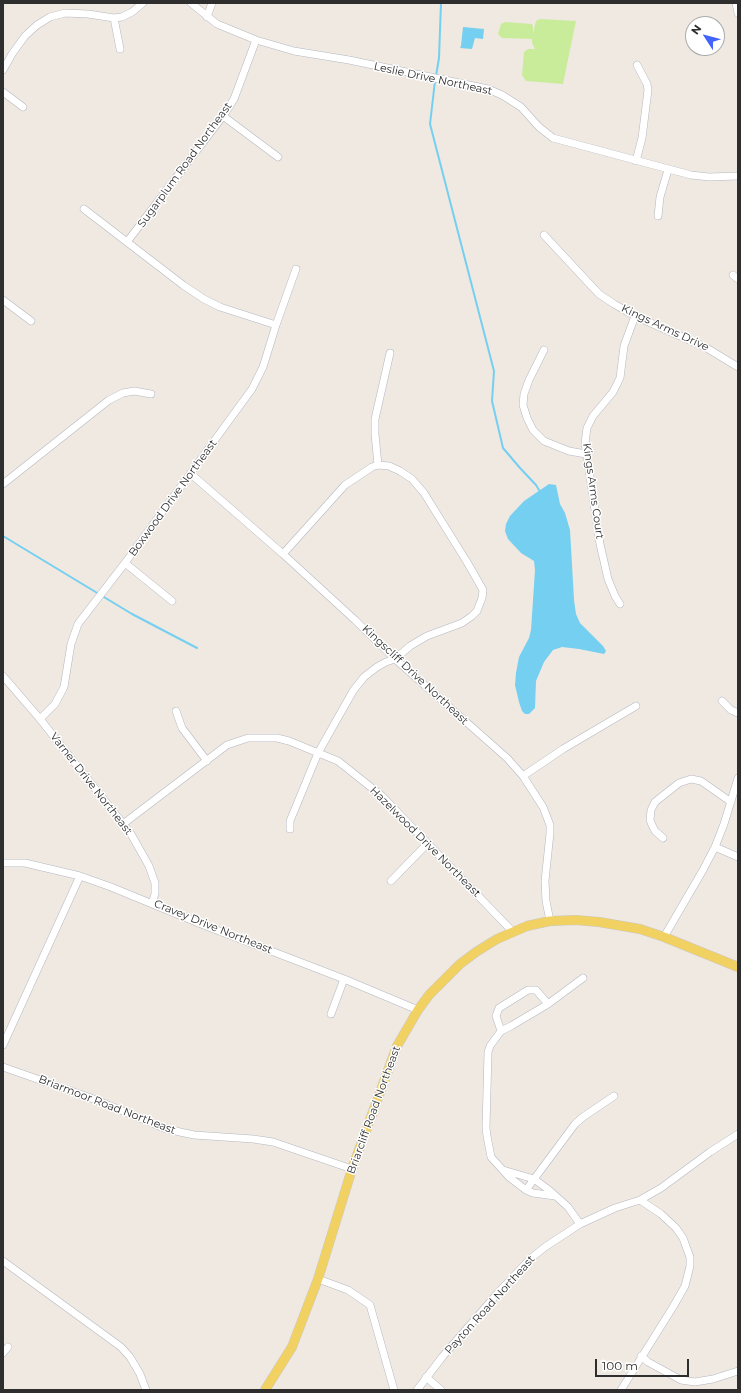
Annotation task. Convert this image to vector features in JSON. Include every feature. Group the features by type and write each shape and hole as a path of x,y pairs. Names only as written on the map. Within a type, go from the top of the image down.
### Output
{"main road":[{"name":"Briarcliff Road Northeast","path":"264,1390 292,1346 318,1279 352,1169 397,1046 418,1010 429,995 460,964 497,939 527,926 550,921 576,920 599,922 640,929 664,937 738,967"}],"street":[{"path":"3,70 25,36 37,25 50,17 58,14 72,13 114,18 132,12 143,3"},
{"name":"Leslie Drive Northeast","path":"192,3 217,24 230,31 256,40 294,50 349,60 488,90 502,95 521,107 539,127 553,138 691,175 709,177 738,176"},
{"path":"207,17 212,3"},
{"path":"736,3 738,13"},
{"path":"114,18 120,49"},
{"name":"Sugarplum Road Northeast","path":"128,242 223,116 239,89 256,40"},
{"path":"636,161 642,138 648,90 647,84 637,65"},
{"path":"3,92 24,107"},
{"path":"223,116 278,157"},
{"path":"658,216 660,197 668,170"},
{"path":"84,209 183,285 204,299 220,307 276,325"},
{"name":"Kings Arms Drive","path":"544,235 599,294 635,316 705,347 738,367"},
{"name":"Boxwood Drive Northeast","path":"40,719 56,704 64,687 71,644 78,624 191,474 252,389 263,367 296,269"},
{"path":"3,300 31,321"},
{"name":"Kings Arms Court","path":"620,604 608,580 600,544 585,443 587,428 593,416 613,392 620,378 624,346 635,316"},
{"path":"544,350 529,380 524,394 523,405 527,418 533,430 544,441 569,451 586,454"},
{"path":"378,465 375,419 390,354"},
{"path":"3,484 110,400 123,393 134,391 151,394"},
{"path":"283,554 345,485 367,470 378,465 389,466 412,479 424,493 468,562 482,590 482,598 477,611 472,616 462,622 427,636 410,646 395,659 377,667 364,677 353,691 318,753 290,821 290,829"},
{"name":"Kingscliff Drive Northeast","path":"191,474 283,554 395,659 507,758 523,776 543,807 550,825 545,881 546,900 550,921"},
{"path":"125,563 172,602"},
{"name":"Varner Drive Northeast","path":"3,676 40,719 131,834 149,866 155,884 152,903"},
{"path":"722,701 731,710 738,713"},
{"path":"523,776 636,706"},
{"path":"176,711 182,728 207,761"},
{"name":"Hazelwood Drive Northeast","path":"123,824 227,746 248,738 277,738 289,741 338,761 382,796 513,932"},
{"path":"663,838 655,831 652,825 650,820 651,810 655,802 679,783 691,777 701,781 731,802"},
{"path":"664,937 715,847 724,824 738,778"},
{"path":"391,881 428,843"},
{"path":"715,847 738,857"},
{"name":"Cravey Drive Northeast","path":"3,863 25,862 80,876 344,979 418,1010"},
{"path":"3,1045 80,876"},
{"path":"555,1196 533,1193 526,1190 508,1177 492,1156 486,1136 488,1052 490,1046 501,1031 548,1004 583,978"},
{"path":"331,1014 344,979"},
{"path":"501,1031 496,1016 499,1008 528,990 536,990 548,1004"},
{"name":"Briarmoor Road Northeast","path":"3,1066 91,1098 164,1128 194,1135 253,1139 273,1142 352,1169"},
{"path":"526,1190 575,1124 614,1096"},
{"name":"Payton Road Northeast","path":"417,1390 426,1377 497,1294 530,1259 559,1236 580,1224 615,1208 640,1200 661,1188 710,1152 738,1134"},
{"path":"503,1170 534,1179 568,1207 580,1224"},
{"path":"621,1390 641,1356 674,1307 685,1286 690,1266 690,1257 683,1238 676,1228 661,1214 640,1200"},
{"path":"3,1261 121,1347 130,1357 140,1374 146,1390"},
{"path":"318,1279 348,1290 370,1305 394,1390"},
{"path":"3,1354 8,1347"},
{"path":"641,1356 648,1362 681,1380 695,1382 713,1379 738,1371"},
{"path":"426,1377 442,1390"}],"green space":[{"path":"540,19 576,21 563,84 526,81 522,75 524,52 528,49 535,49 532,39 502,38 498,34 501,24 505,22 532,24 533,34 536,21"}],"water":[{"path":"463,27 484,29 483,39 475,38 472,49 460,48"},
{"path":"549,484 556,485 560,504 565,513 570,530 576,614 580,623 603,646 606,651 604,654 562,647 553,650 544,662 536,681 535,708 529,714 525,714 522,711 515,685 519,657 529,638 531,630 535,570 534,561 521,553 508,539 505,531 506,524 510,516 524,501"}],"waterway":[{"path":"436,76 439,58 441,3"},
{"path":"435,81 430,124 494,371 492,401 503,448 539,490"},
{"path":"3,536 132,614 197,648"}]}
